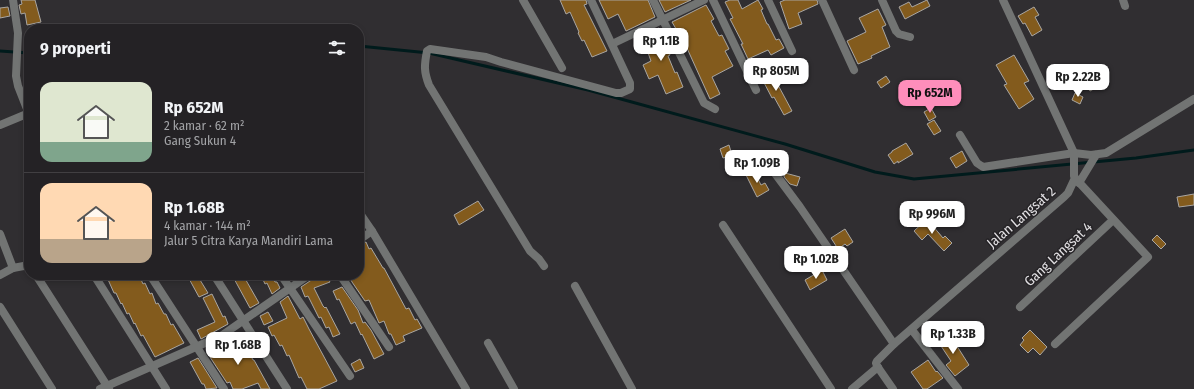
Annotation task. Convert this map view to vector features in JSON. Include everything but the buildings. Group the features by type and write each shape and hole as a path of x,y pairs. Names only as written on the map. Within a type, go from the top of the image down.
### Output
{"street":[{"path":"13,0 18,25 16,76 24,101"},
{"path":"523,0 562,68"},
{"path":"544,266 530,251 429,85 424,74 426,51 433,49 486,57 616,93 621,93 629,90 631,86 591,0"},
{"path":"654,0 704,103 715,109"},
{"path":"612,44 704,0"},
{"path":"713,0 756,90"},
{"path":"768,0 792,51"},
{"path":"822,0 854,70"},
{"path":"882,0 896,31 899,34 910,37"},
{"name":"Jalan Langsat 2","path":"878,367 876,363 877,361 894,344 1064,197 1076,179 1074,157 1003,0"},
{"path":"960,135 977,163 983,167 1074,157 1095,157 1106,153 1194,99"},
{"path":"0,125 24,116"},
{"path":"1055,344 1148,257 1076,179 1084,173 1095,157"},
{"path":"766,160 894,344"},
{"path":"364,219 466,389"},
{"name":"Gang Langsat 4","path":"1020,307 1113,220"},
{"path":"723,225 831,389"},
{"path":"364,237 372,231"},
{"path":"0,234 13,268"},
{"path":"0,275 13,268 24,266"},
{"path":"39,280 105,388 220,336 302,280"},
{"path":"97,280 166,389"},
{"path":"153,280 224,389"},
{"path":"217,280 287,389"},
{"path":"284,280 350,376"},
{"path":"343,280 389,347"},
{"path":"576,286 632,389"},
{"path":"0,307 52,389"},
{"path":"912,330 958,389"},
{"path":"488,343 514,389"},
{"path":"852,389 878,367 893,389"}],"waterway":[{"path":"364,46 429,53 588,90 785,144 875,172 914,179 1136,158 1194,150"},
{"path":"0,51 24,53"}]}
